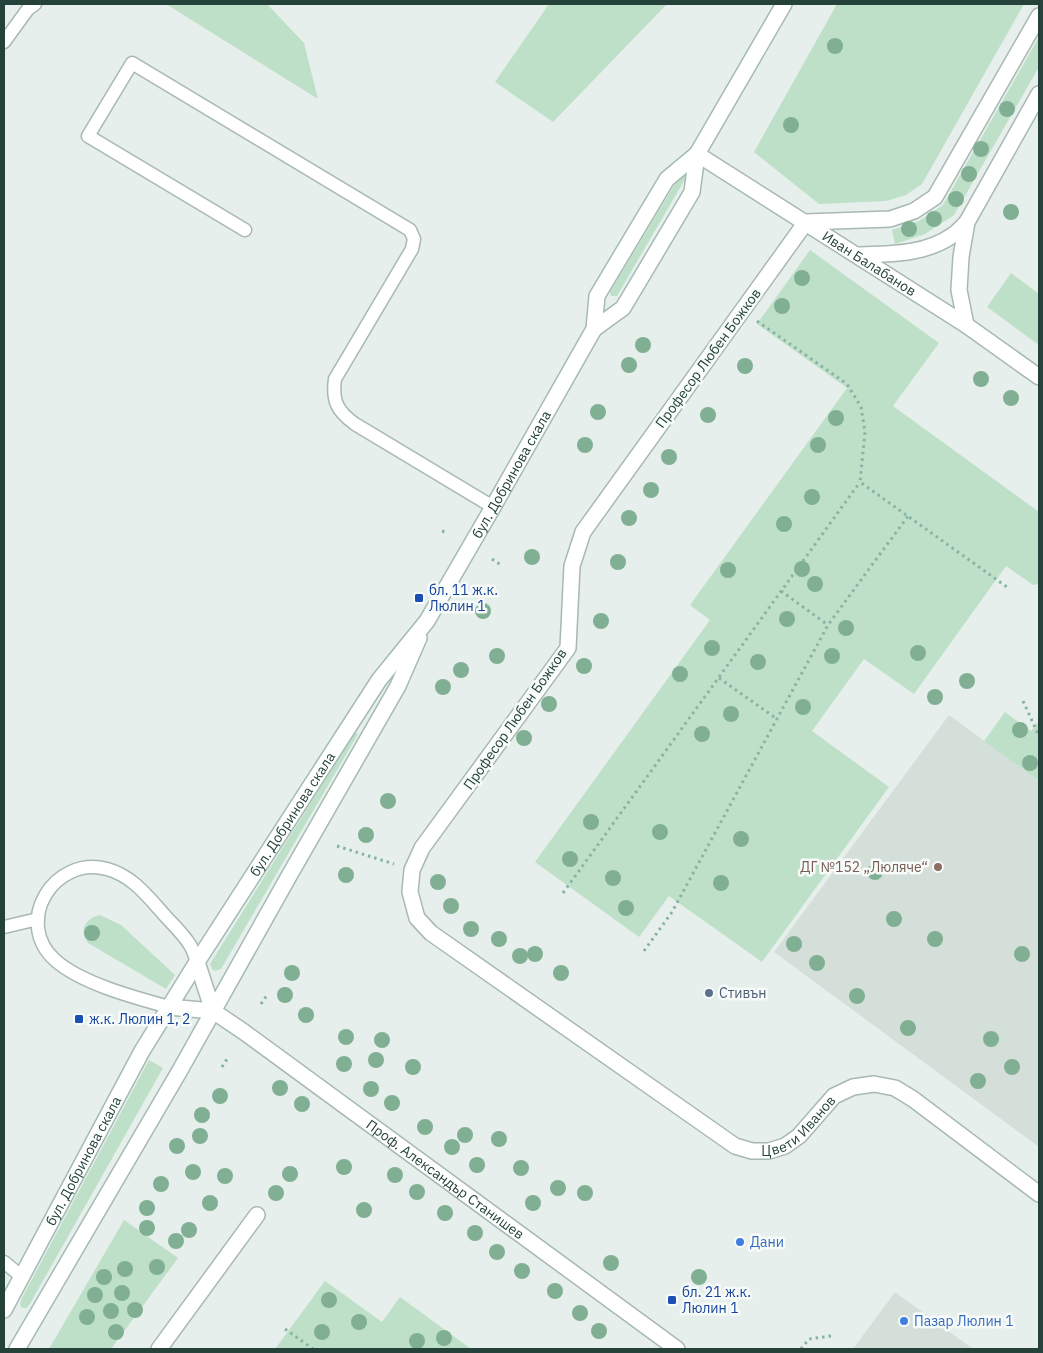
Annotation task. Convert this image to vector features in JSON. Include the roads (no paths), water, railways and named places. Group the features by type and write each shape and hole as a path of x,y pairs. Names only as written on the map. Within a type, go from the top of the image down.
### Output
{"street":[{"name":"бул. Добринова скала","path":"4,1310 142,1050 379,680 427,621 594,329 597,296 667,179 697,154 784,4"},
{"path":"806,222 890,219 914,211 936,197 1039,16"},
{"path":"966,325 959,290 961,257 968,222 1039,94"},
{"name":"бул. Добринова скала","path":"594,329 623,308 692,192 697,154"},
{"name":"Иван Балабанов","path":"697,154 966,325 1039,378"},
{"name":"Професор Любен Божков","path":"581,1038 431,933 417,918 410,892 412,870 422,848 568,648 572,566 583,532 806,222"},
{"path":"857,255 892,253 934,245 952,236 968,222"},
{"path":"17,1349 176,1078 398,686 427,621"},
{"path":"197,962 213,1011"},
{"path":"169,1007 213,1011"},
{"name":"Проф. Александър Станишев","path":"213,1011 677,1349"},
{"name":"Цвети Иванов","path":"581,1038 735,1146 752,1151 769,1151 785,1146 799,1136 834,1096 853,1087 874,1084 894,1088 913,1099 1039,1194"},
{"path":"160,1349 257,1215"}],"lane":[{"path":"4,42 27,5"},
{"path":"245,230 88,136 132,63 410,230 414,239 412,249 335,379 333,392 336,405 344,416 355,424 493,507"},
{"path":"169,1007 81,978 64,968 53,958 44,947 39,934 38,919 40,905 46,892 67,873 80,868 108,869 138,885 190,945 197,962"},
{"path":"4,927 38,919"},
{"path":"4,1262 21,1276"}],"place":[{"name":"бл. 11 ж.к. Люлин 1","path":"419,598"},
{"name":"ДГ №152 „Люляче“","path":"938,867"},
{"name":"Стивън","path":"709,993"},
{"name":"ж.к. Люлин 1, 2","path":"79,1019"},
{"name":"Дани","path":"740,1242"},
{"name":"бл. 21 ж.к. Люлин 1","path":"672,1300"},
{"name":"Пазар Люлин 1","path":"904,1321"}]}
